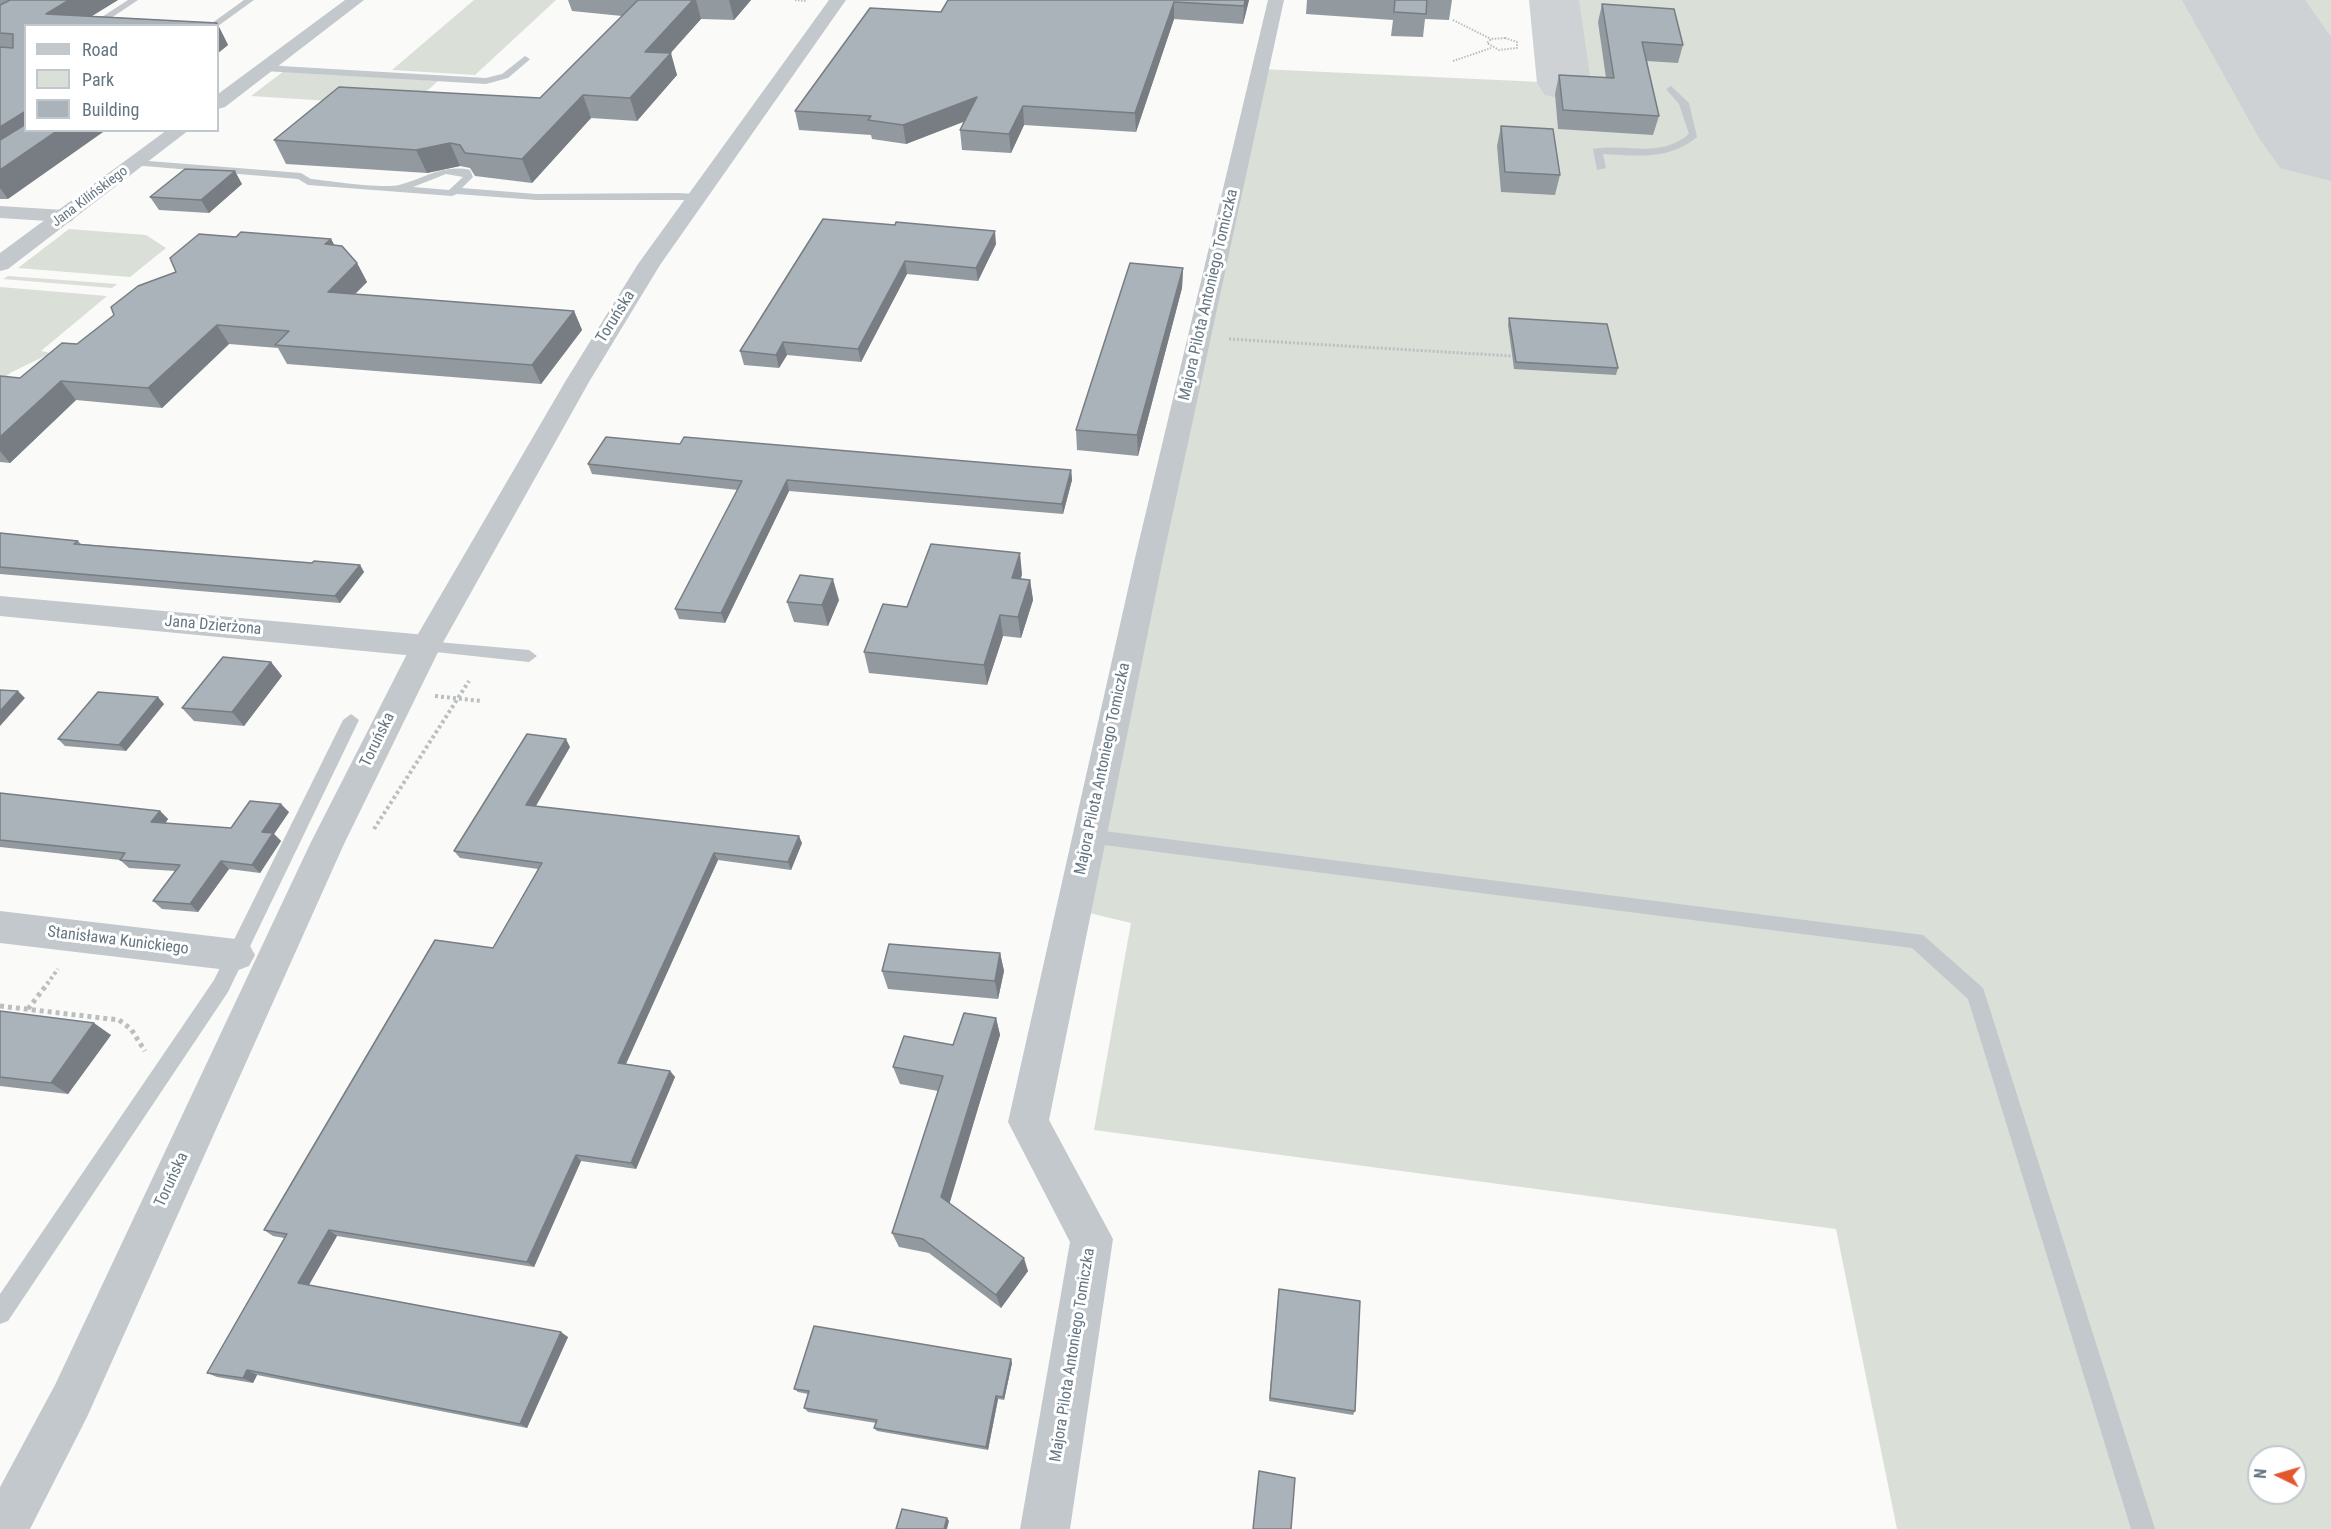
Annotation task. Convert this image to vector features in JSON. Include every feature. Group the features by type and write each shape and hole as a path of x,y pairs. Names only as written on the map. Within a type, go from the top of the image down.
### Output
{"street":[{"path":"219,102 356,0"},
{"name":"Toruńska","path":"4,1529 19,1479 71,1401 327,844 426,646 587,364 649,264 838,0"},
{"name":"Majora Pilota Antoniego Tomiczka","path":"1045,1529 1092,1239 1028,1122 1088,836 1276,0"},
{"path":"219,76 257,73"},
{"name":"Jana Kilińskiego","path":"0,264 177,132"},
{"path":"0,212 64,216"},
{"name":"Jana Dzierżona","path":"0,606 426,646"},
{"name":"Stanisława Kunickiego","path":"0,927 236,955"}],"lane":[{"path":"95,24 134,0"},
{"path":"215,24 250,0"},
{"path":"257,73 486,81 506,76 525,59"},
{"path":"1601,168 1597,151 1670,150 1685,144 1694,135 1684,103 1671,89"},
{"path":"136,163 301,176 308,182 452,193 455,191 549,197 565,195 612,198 655,194 696,197"},
{"path":"398,189 445,171 466,172 468,177 455,191"},
{"path":"426,646 529,656"},
{"path":"0,1313 221,986 351,720"},
{"path":"1088,836 1917,941 1976,994 2143,1529"}],"path":[{"path":"1453,20 1491,39 1512,39 1519,45 1513,50 1492,48 1453,61"},
{"path":"1491,39 1487,43 1492,48"},
{"path":"1200,337 1512,357"},
{"path":"370,835 470,681"},
{"path":"425,695 481,701"},
{"path":"28,1009 60,966"},
{"path":"0,1006 118,1020 131,1029 149,1058"}],"green space":[{"path":"474,0 556,0 475,75 392,70"},
{"path":"1554,0 2331,0 2331,1529 1897,1529 1836,1229 1094,1130 1131,923 1073,909 1260,69 1563,83"},
{"path":"284,71 438,81 410,106 251,96"},
{"path":"69,229 146,235 166,248 130,277 18,268"},
{"path":"8,276 117,284 112,288 3,279"},
{"path":"0,287 107,296 41,351 51,353 12,372 0,381"}],"building":[{"path":"10,0 69,0 46,14 217,23 24,24 24,112 0,127 0,47 13,48 13,34 0,33 0,5"},
{"path":"638,0 693,0 645,52 671,53 630,98 583,95 522,159 465,153 460,145 450,143 416,150 274,140 339,87 540,98"},
{"path":"948,0 1245,0 1244,6 1174,2 1135,113 1023,106 1009,134 960,130 977,97 903,125 868,120 871,116 795,111 870,8 941,12"},
{"path":"1395,0 1427,0 1426,14 1394,12"},
{"path":"1602,4 1674,9 1683,45 1642,42 1659,116 1563,110 1559,75 1614,78"},
{"path":"24,125 24,132 55,132 0,170 0,140"},
{"path":"1501,126 1553,129 1560,175 1505,172"},
{"path":"185,169 235,171 201,200 150,197"},
{"path":"823,219 895,225 896,222 995,231 976,268 905,261 858,349 783,342 776,355 740,351"},
{"path":"241,232 331,239 325,244 342,246 357,263 328,292 574,311 532,365 275,345 289,331 217,325 148,388 61,381 0,437 0,376 20,378 62,343 77,344 114,315 111,307 138,286 176,272 170,258 199,234 236,237"},
{"path":"1130,263 1183,268 1137,435 1076,430"},
{"path":"1509,318 1607,324 1618,368 1516,362"},
{"path":"606,437 680,444 684,437 1071,470 1062,504 787,480 721,613 675,609 742,481 588,464"},
{"path":"0,533 78,541 74,544 360,565 335,596 0,567"},
{"path":"931,544 1020,553 1012,578 1030,580 1018,617 1000,615 984,665 864,652 883,604 907,607"},
{"path":"800,575 833,579 822,605 787,602"},
{"path":"223,657 271,662 232,712 182,708"},
{"path":"0,690 18,691 0,711"},
{"path":"98,692 158,697 119,745 58,739"},
{"path":"527,734 566,739 526,805 799,836 788,862 714,853 618,1063 670,1071 631,1163 576,1155 527,1262 329,1230 298,1283 561,1332 520,1424 247,1370 243,1378 207,1373 287,1234 264,1230 435,940 493,948 542,863 454,851"},
{"path":"0,793 160,811 151,822 231,828 250,801 281,804 262,832 273,833 252,865 221,861 190,904 153,901 180,865 120,860 125,853 0,840"},
{"path":"889,944 1000,953 995,981 882,971"},
{"path":"0,1011 94,1023 51,1083 0,1077"},
{"path":"964,1013 996,1018 941,1197 1024,1258 996,1295 923,1239 892,1233 943,1076 893,1067 904,1036 953,1045"},
{"path":"1279,1289 1360,1301 1355,1411 1270,1398"},
{"path":"814,1326 1011,1359 1003,1397 996,1396 986,1447 874,1428 877,1420 804,1408 809,1391 794,1389"},
{"path":"1259,1471 1295,1478 1291,1529 1253,1529"},
{"path":"902,1509 947,1518 944,1529 896,1529"}],"taxiway":[{"path":"1554,0 1564,83"}],"runway":[{"path":"2243,0 2331,138"}]}
